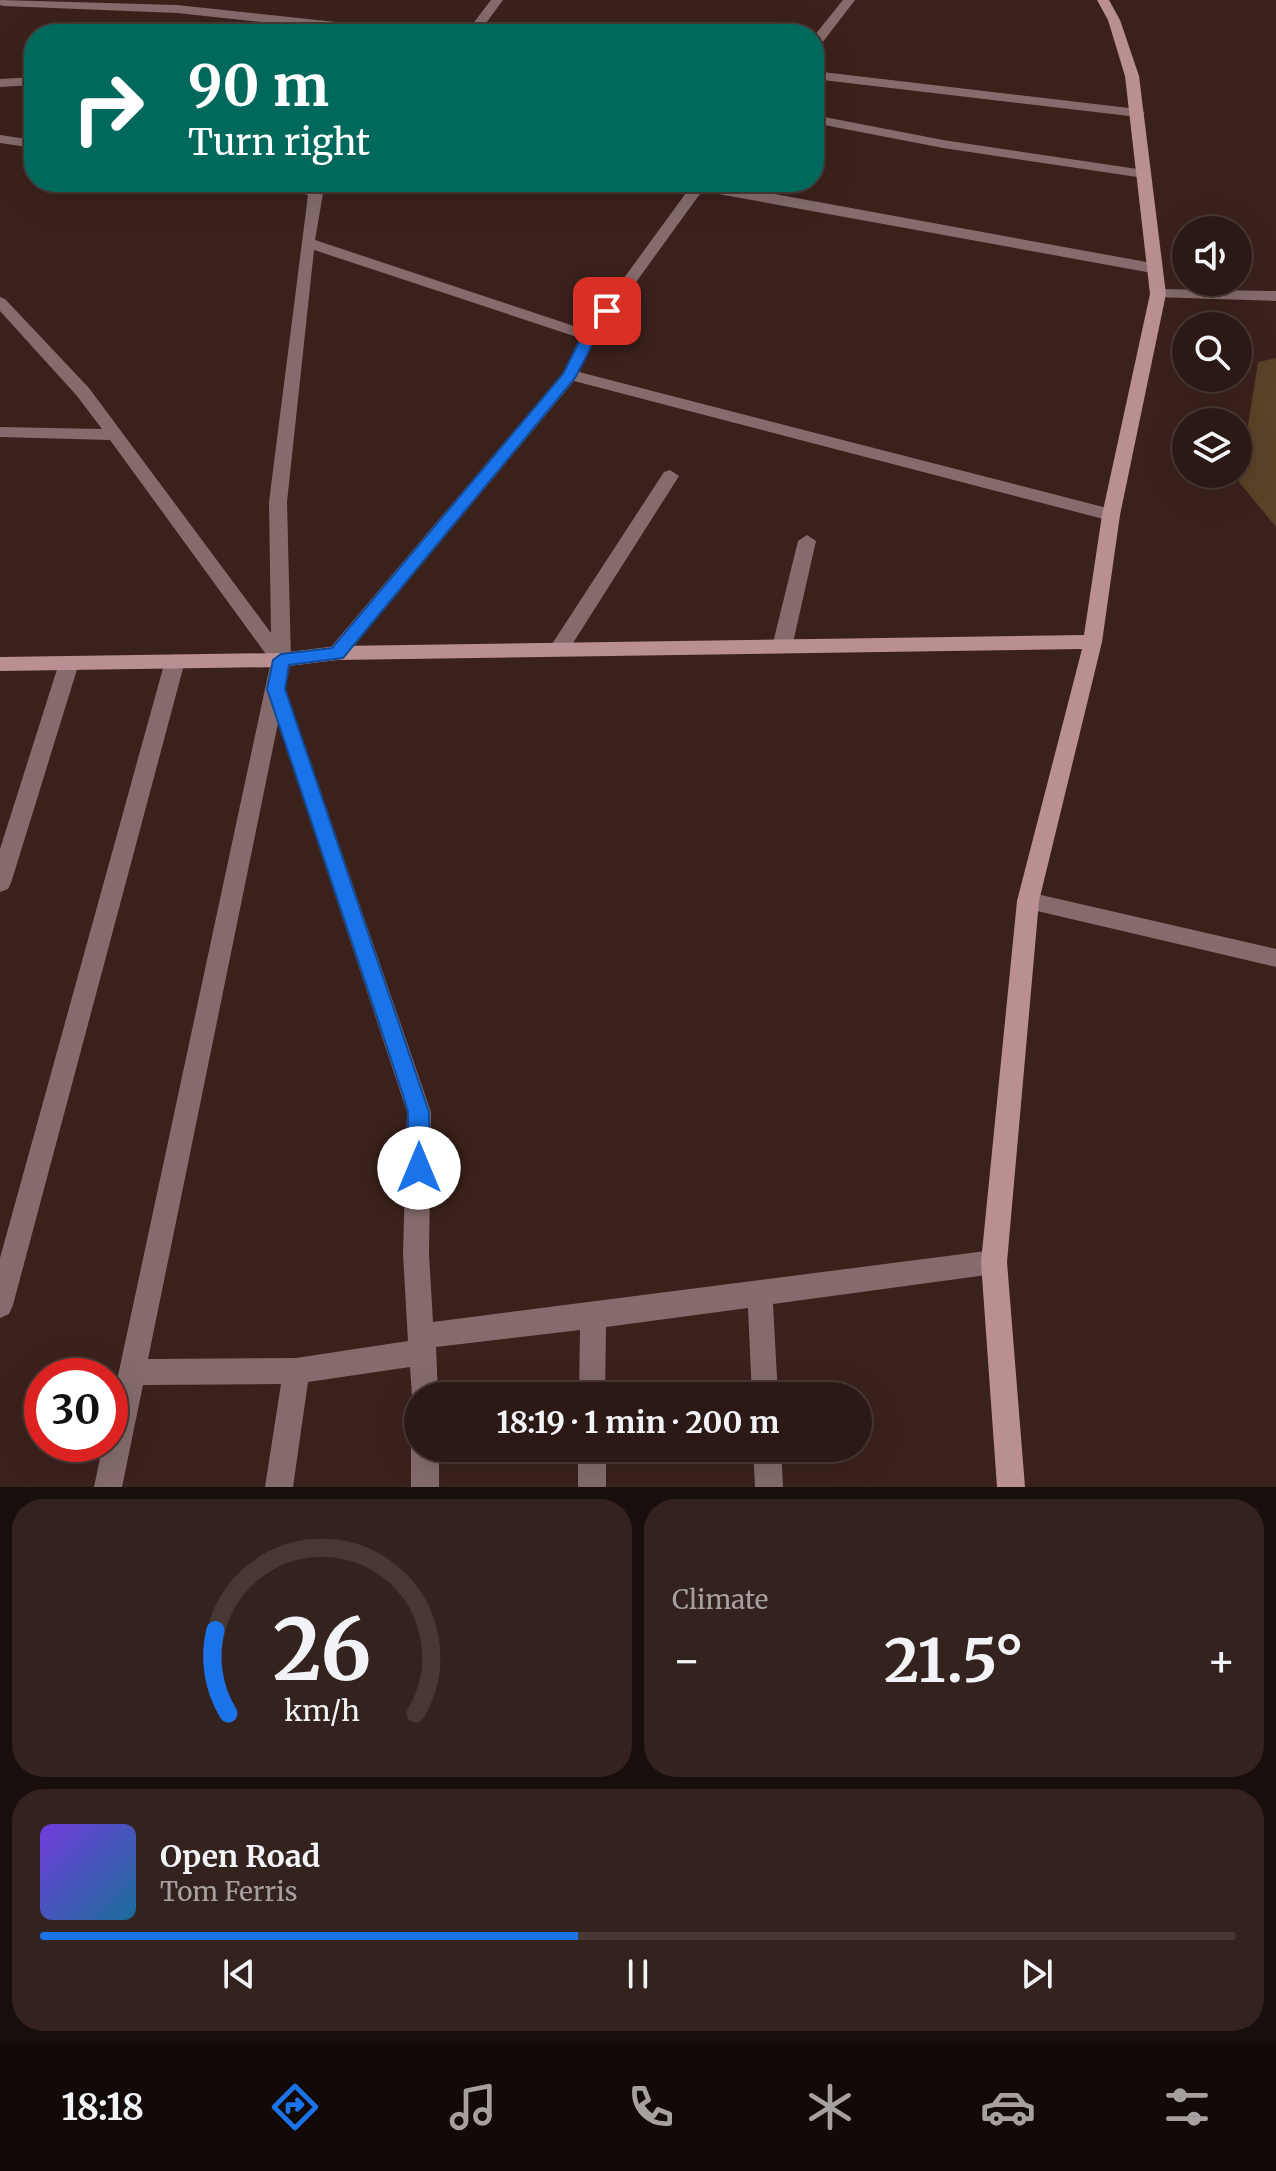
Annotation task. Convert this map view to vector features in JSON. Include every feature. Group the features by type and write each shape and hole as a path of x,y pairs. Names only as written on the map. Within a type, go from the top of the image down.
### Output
{"street":[{"path":"479,24 497,0"},
{"path":"824,31 849,0"},
{"path":"1011,1487 994,1262 1028,901 1093,642 1111,515 1158,294 1152,268 1138,113 1124,49 1103,0"},
{"path":"0,18 4,1 180,4 334,24"},
{"path":"824,76 1138,113"},
{"path":"0,83 24,82"},
{"path":"824,121 943,144 1144,174"},
{"path":"0,139 24,143"},
{"path":"108,1487 281,660 278,502 315,192"},
{"path":"337,653 570,375 589,336 693,192"},
{"path":"742,192 1152,268"},
{"path":"309,243 589,336"},
{"path":"1158,294 1276,296"},
{"path":"0,302 83,392 281,660"},
{"path":"570,375 1111,515"},
{"path":"0,432 115,435"},
{"path":"559,649 670,476"},
{"path":"782,647 807,541"},
{"path":"0,664 281,660 337,653 1093,642"},
{"path":"0,1305 175,661"},
{"path":"0,883 69,663"},
{"path":"276,689 419,1112 417,1266 425,1382"},
{"path":"1028,901 1276,958"},
{"path":"132,1372 296,1371 424,1344 760,1292 994,1262"},
{"path":"760,1292 764,1382"},
{"path":"592,1382 593,1318"},
{"path":"279,1487 296,1371"},
{"path":"425,1462 425,1487"},
{"path":"592,1462 592,1487"},
{"path":"768,1462 769,1487"}],"shaded area":[{"path":"1276,358 1276,527 1244,488 1252,488 1251,408 1258,362"}],"route":[{"path":"419,1168 419,1112 276,689 281,660 337,653 570,375 589,336 607,311"}]}
